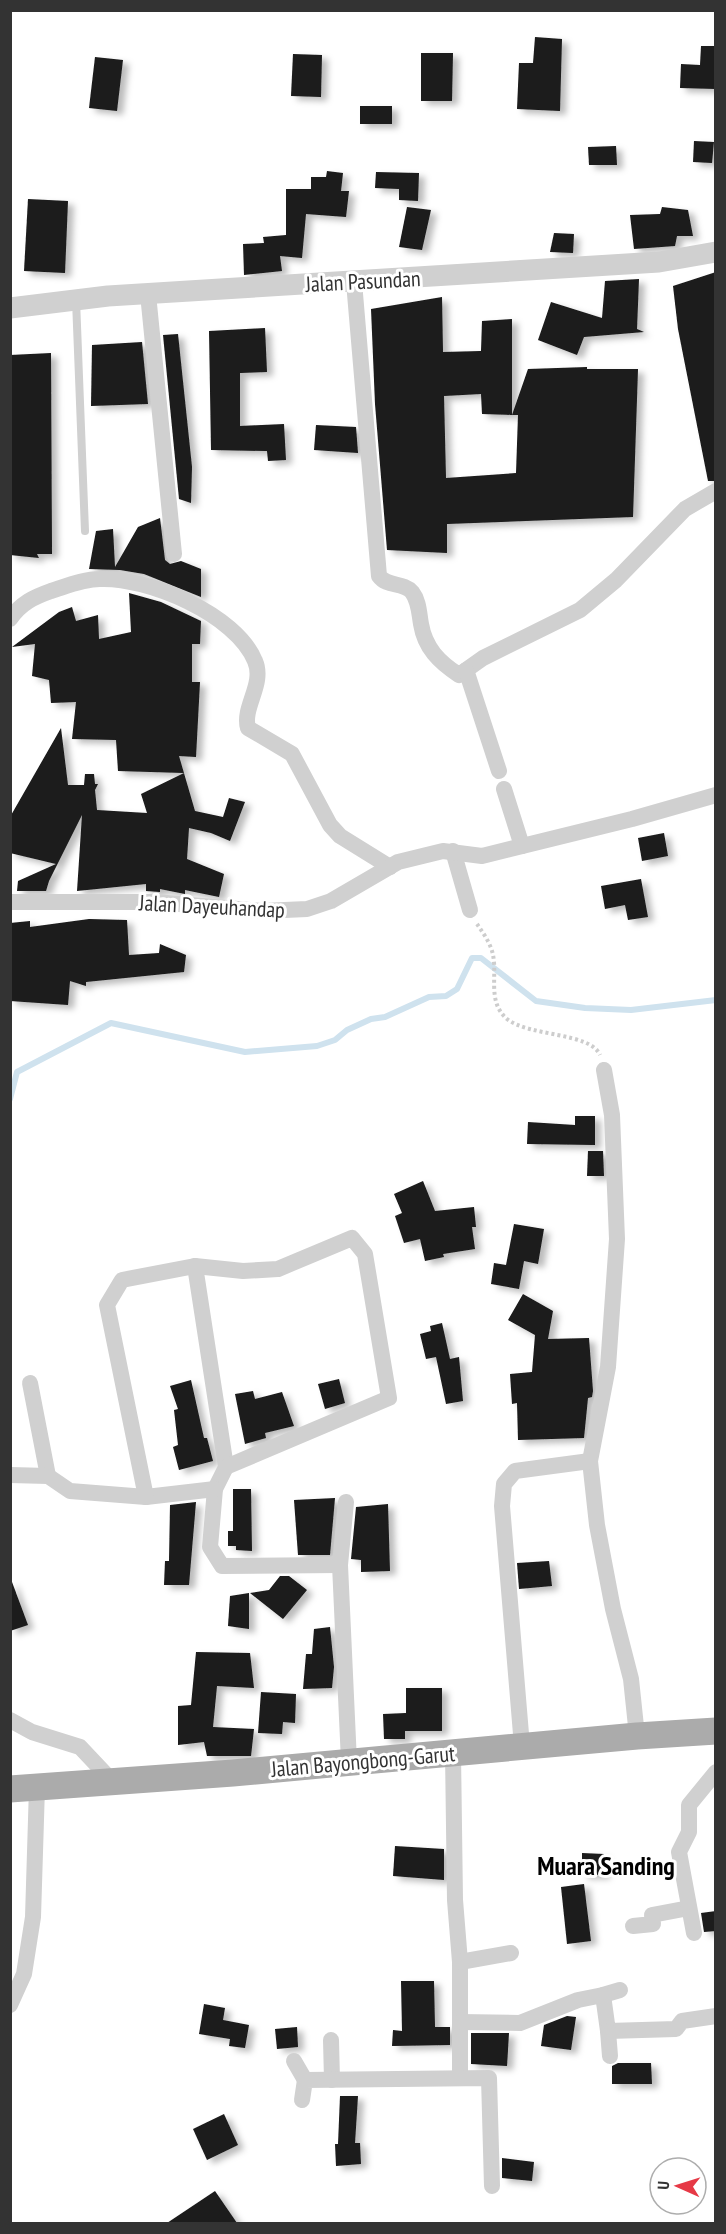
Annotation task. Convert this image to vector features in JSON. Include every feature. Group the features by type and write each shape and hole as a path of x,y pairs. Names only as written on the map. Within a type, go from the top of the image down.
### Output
{"main road":[{"name":"Jalan Bayongbong-Garut","path":"24,1788 716,1731"}],"street":[{"name":"Jalan Pasundan","path":"10,308 148,294 659,262 716,252"},
{"path":"354,282 379,576 386,582 403,586 413,594 429,648 444,665 459,675 483,658 580,610 616,580 685,509 716,491"},
{"path":"148,294 174,554"},
{"path":"10,619 23,604 33,597 84,580 100,579 150,587 210,614 232,632 255,660 257,681 248,717 248,728 291,754 330,825 340,836 394,865"},
{"path":"466,670 498,771"},
{"path":"504,789 522,846"},
{"name":"Jalan Dayeuhandap","path":"10,902 155,902 262,911 307,909 331,901 394,865 448,851 482,856 632,819 716,795"},
{"path":"448,851 470,910"},
{"path":"604,1070 612,1115 617,1239 608,1367 590,1461 597,1525 613,1609 632,1678 637,1736"},
{"path":"146,1497 107,1305 122,1280 195,1266 243,1271 278,1269 352,1238 364,1254 385,1363 385,1381 389,1398 226,1467"},
{"path":"195,1266 226,1467 215,1489 210,1547 222,1566 340,1565"},
{"path":"30,1383 48,1476"},
{"path":"522,1746 502,1506 504,1484 515,1471 590,1461"},
{"path":"10,1475 48,1476 70,1491 146,1497 215,1489"},
{"path":"346,1502 340,1565 349,1762"},
{"path":"10,1720 32,1732 80,1747 112,1782"},
{"path":"453,1753 455,1900 460,1962 460,2078"},
{"path":"694,1933 680,1852 689,1832 689,1805 715,1775"},
{"path":"10,2005 24,1974 33,1917 24,1788"},
{"path":"633,1926 653,1924 652,1915 689,1908"},
{"path":"460,1962 511,1953"},
{"path":"460,2022 520,2023 578,2000 620,1990"},
{"path":"603,1995 610,2056"},
{"path":"608,2031 676,2029 682,2021 716,2016"},
{"path":"332,2040 332,2080"},
{"path":"294,2061 304,2079 302,2100"},
{"path":"304,2079 489,2078 492,2186"}],"lane":[{"path":"76,300 85,531"}],"path":[{"path":"470,910 492,950 495,993 502,1013 508,1019 534,1032 588,1043 599,1051 604,1070"}],"building":[{"path":"535,37 562,39 560,111 517,109 519,63 533,63"},
{"path":"701,46 716,46 716,89 680,88 681,64 700,65"},
{"path":"421,53 453,53 452,101 421,101"},
{"path":"293,54 322,55 321,97 291,96"},
{"path":"95,57 123,60 117,111 89,108"},
{"path":"360,106 392,106 392,124 360,124"},
{"path":"694,141 714,142 712,163 693,162"},
{"path":"616,146 617,165 589,165 588,147"},
{"path":"327,171 343,173 341,191 349,191 346,217 306,214 302,258 280,256 282,271 244,275 243,244 264,243 263,237 286,235 286,189 311,189 311,177 326,177"},
{"path":"376,172 419,173 418,201 399,200 399,189 375,188"},
{"path":"28,199 68,201 65,273 24,271"},
{"path":"407,207 431,210 422,250 399,247"},
{"path":"662,207 688,210 693,236 677,236 675,246 634,249 630,215 660,214"},
{"path":"554,233 574,234 573,253 550,252"},
{"path":"716,272 716,481 708,481 678,329 673,286"},
{"path":"639,279 637,329 644,332 584,337 577,355 538,340 551,302 602,318 605,281"},
{"path":"442,297 443,352 481,351 482,321 512,319 512,415 528,369 587,367 587,369 638,369 633,517 447,524 447,553 387,550 375,404 371,309","holes":["481,394 482,414 518,415 516,473 446,478 444,396"]},
{"path":"265,328 267,372 240,373 240,426 284,424 286,460 268,461 267,451 211,450 209,331"},
{"path":"178,334 192,467 191,503 179,499 163,335"},
{"path":"142,342 148,404 91,406 92,345"},
{"path":"51,353 52,554 37,554 39,558 10,555 10,355"},
{"path":"316,425 356,427 358,453 314,450"},
{"path":"160,518 165,560 170,564 181,561 201,569 201,597 144,574 120,570 89,569 96,531 113,529 115,567 138,527"},
{"path":"129,593 161,602 201,621 200,644 192,644 192,682 200,682 196,757 179,756 184,773 118,771 116,740 72,739 76,702 51,703 49,680 32,676 35,644 12,647 59,612 72,607 76,621 98,615 99,639 131,632"},
{"path":"61,728 68,785 84,785 85,774 94,774 95,784 98,784 95,790 97,810 147,813 141,794 184,773 195,811 223,817 229,798 245,802 230,841 211,833 189,828 187,859 224,874 219,897 185,890 185,894 160,889 160,892 146,891 146,884 77,891 82,815 46,891 17,891 18,881 56,864 10,853 10,817"},
{"path":"664,833 668,856 642,861 638,838"},
{"path":"641,879 648,917 628,920 625,905 605,909 601,886"},
{"path":"89,919 127,920 129,955 159,953 160,944 186,955 184,972 86,982 86,986 70,981 68,1005 10,1001 10,923 30,921 30,927"},
{"path":"575,1116 595,1116 595,1145 527,1144 528,1122 575,1125"},
{"path":"588,1151 603,1151 604,1176 587,1176"},
{"path":"423,1181 435,1211 474,1207 476,1227 472,1227 475,1249 443,1254 444,1257 425,1261 420,1239 404,1243 395,1216 402,1213 394,1194"},
{"path":"514,1224 544,1229 538,1264 524,1261 519,1289 491,1284 494,1263 506,1265"},
{"path":"523,1294 553,1311 548,1339 589,1338 593,1391 592,1397 588,1398 584,1438 518,1440 517,1403 512,1404 510,1374 532,1372 535,1335 508,1320"},
{"path":"442,1323 450,1359 459,1357 463,1401 446,1404 436,1357 426,1359 420,1334 431,1331 430,1326"},
{"path":"339,1379 345,1403 325,1409 318,1384"},
{"path":"191,1380 204,1438 207,1438 213,1461 179,1470 173,1447 178,1445 174,1410 178,1409 170,1386"},
{"path":"253,1391 255,1399 282,1392 294,1426 265,1433 266,1438 245,1444 235,1394"},
{"path":"233,1489 251,1489 252,1551 236,1550 236,1546 228,1546 228,1531 233,1531"},
{"path":"335,1498 330,1555 298,1555 294,1500"},
{"path":"196,1502 189,1585 164,1585 165,1561 169,1561 170,1505"},
{"path":"388,1504 390,1571 361,1572 361,1560 351,1559 356,1507"},
{"path":"549,1561 552,1586 519,1589 517,1563"},
{"path":"280,1576 289,1576 307,1590 283,1619 250,1593 269,1590"},
{"path":"12,1582 28,1625 10,1631 10,1583"},
{"path":"249,1593 249,1629 228,1626 230,1596"},
{"path":"330,1627 334,1667 332,1688 303,1689 306,1654 312,1654 314,1629"},
{"path":"196,1652 250,1653 254,1688 217,1686 213,1727 254,1729 251,1756 207,1756 204,1742 178,1745 178,1706 191,1705"},
{"path":"406,1688 442,1688 442,1731 405,1731 405,1739 384,1739 383,1714 406,1713"},
{"path":"261,1692 296,1694 295,1723 283,1722 282,1734 258,1733"},
{"path":"395,1846 444,1849 444,1880 393,1876"},
{"path":"582,1853 604,1854 604,1875 582,1875"},
{"path":"584,1884 591,1941 567,1944 561,1887"},
{"path":"716,1911 716,1931 704,1932 701,1913"},
{"path":"401,1981 434,1981 435,2027 450,2027 450,2045 392,2046 393,2030 402,2031"},
{"path":"204,2004 225,2008 223,2020 249,2025 245,2048 229,2046 230,2039 199,2034"},
{"path":"567,2016 576,2017 571,2050 541,2046 544,2025"},
{"path":"297,2027 298,2047 277,2049 275,2029"},
{"path":"471,2033 509,2033 507,2066 471,2064"},
{"path":"618,2063 651,2063 652,2084 612,2084 612,2066"},
{"path":"340,2096 358,2096 355,2143 360,2143 361,2164 336,2166 335,2144 338,2144"},
{"path":"224,2114 238,2145 207,2160 193,2129"},
{"path":"502,2158 534,2162 532,2181 502,2178"},
{"path":"215,2191 237,2223 167,2223"}],"waterway":[{"path":"10,1099 17,1072 111,1023 245,1052 317,1046 335,1040 347,1030 371,1019 385,1017 429,997 446,996 457,989 472,958 481,958 536,1001 585,1008 631,1010 716,1000"}],"district":[{"name":"Muara Sanding","path":"606,1865"}]}
